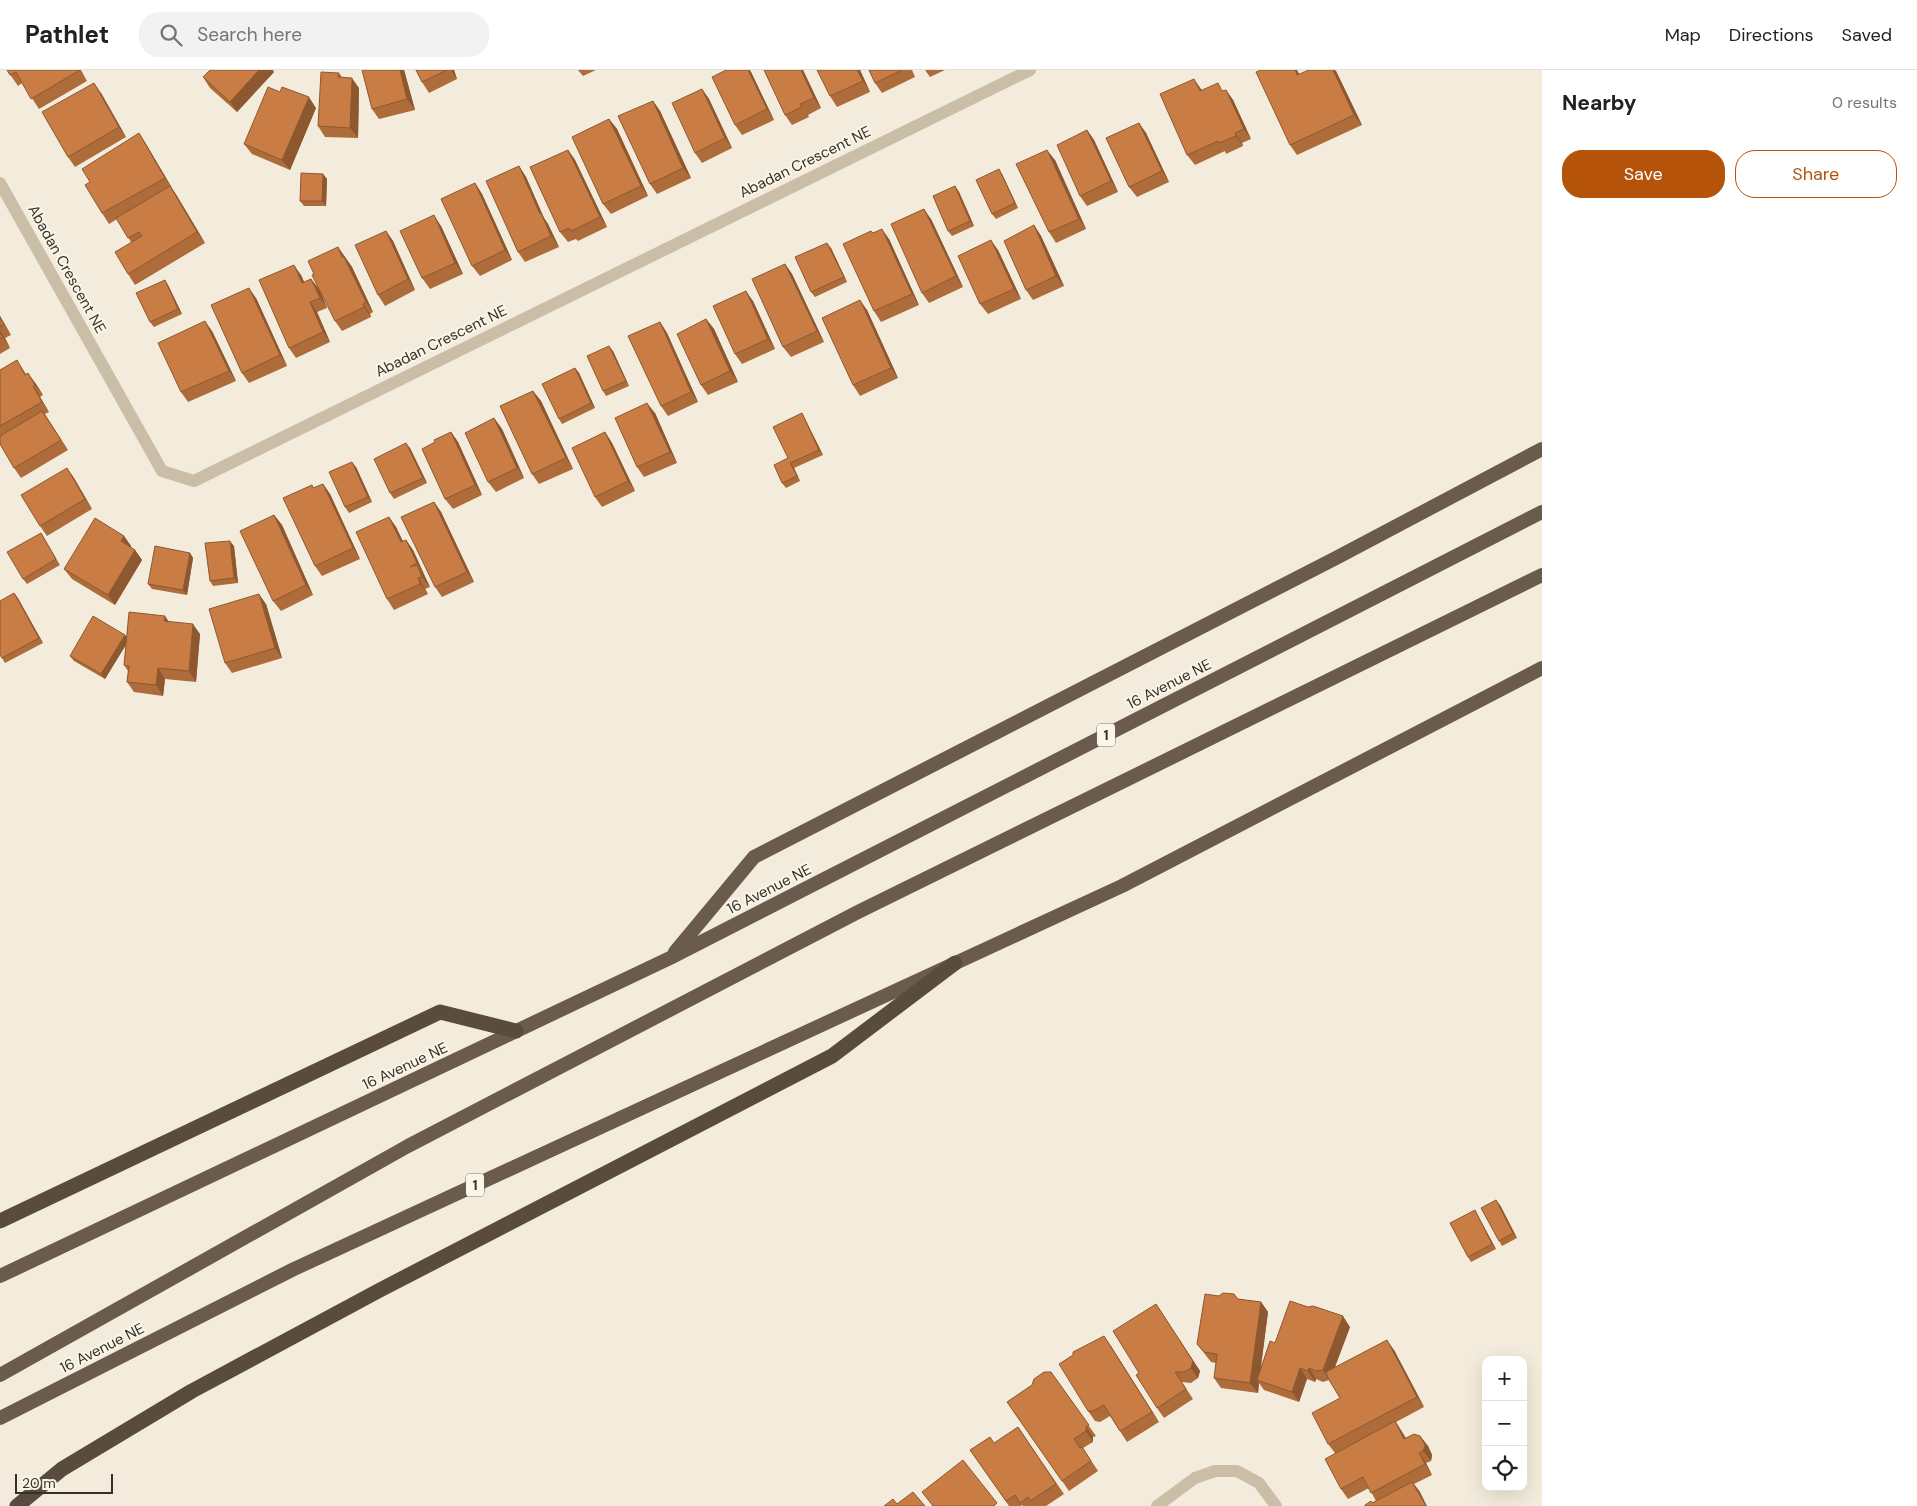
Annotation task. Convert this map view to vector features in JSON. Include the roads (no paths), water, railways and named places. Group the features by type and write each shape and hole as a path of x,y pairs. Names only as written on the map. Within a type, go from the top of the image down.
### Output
{"highway":[{"path":"670,958 754,856 1336,558 1542,448"},
{"name":"16 Avenue NE","path":"0,1276 670,958 1542,512"},
{"path":"0,1375 408,1146 858,912 1542,575"},
{"name":"16 Avenue NE","path":"0,1418 294,1269 1122,886 1542,668"},
{"path":"16,1506 62,1469 192,1391 380,1290 832,1056 955,963"},
{"path":"0,1221 440,1012 516,1031"}],"street":[{"name":"Abadan Crescent NE","path":"0,183 162,471 194,481 1030,70"},
{"path":"1157,1506 1196,1478 1215,1471 1237,1471 1259,1483 1276,1506"}]}
